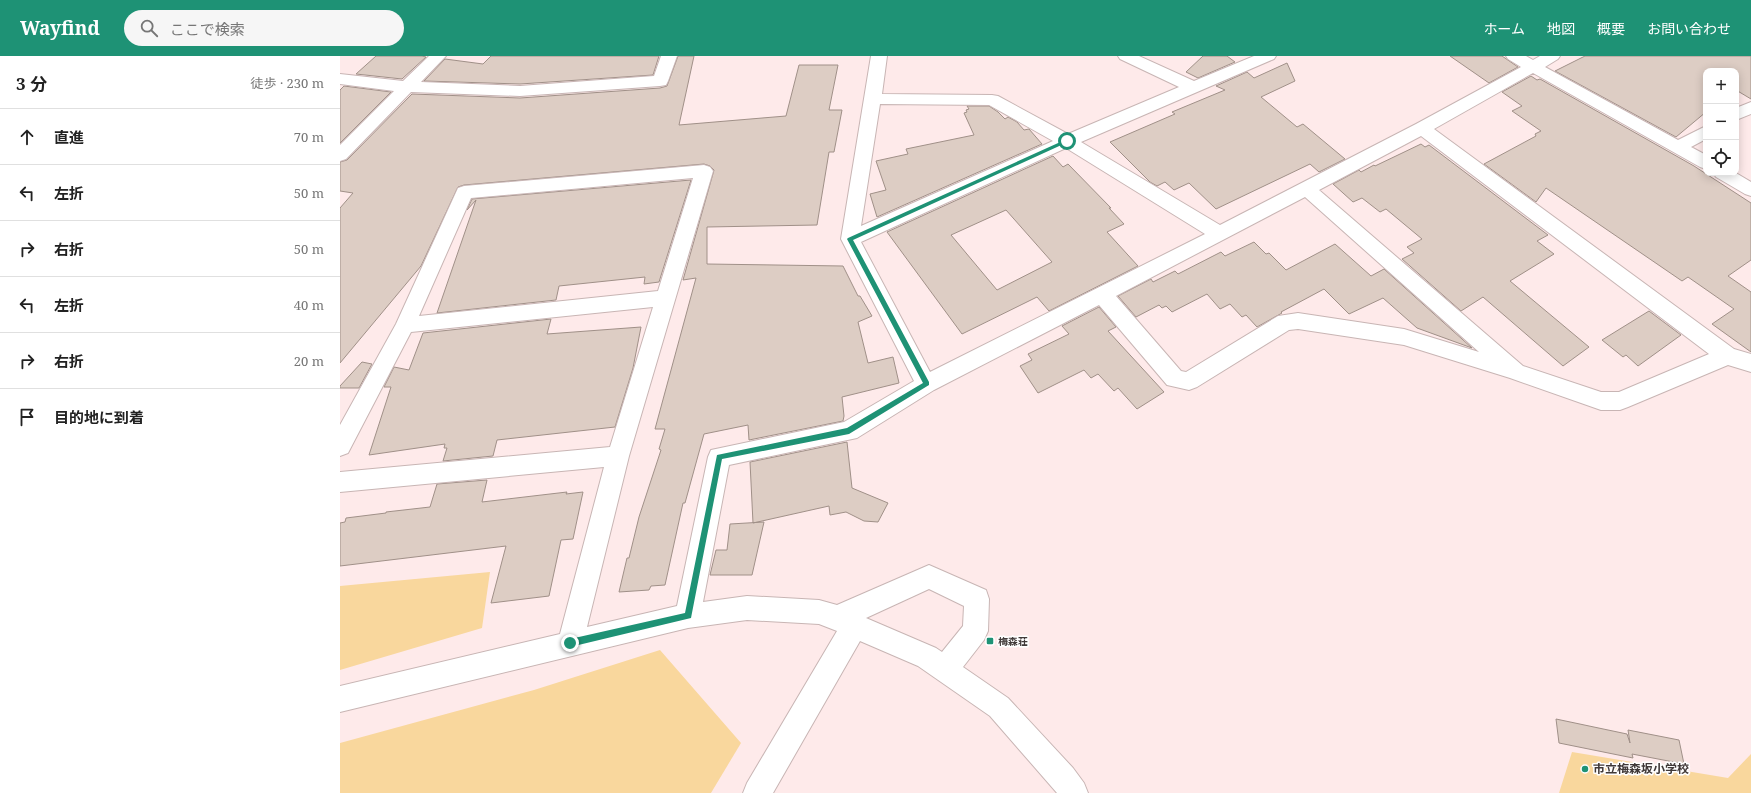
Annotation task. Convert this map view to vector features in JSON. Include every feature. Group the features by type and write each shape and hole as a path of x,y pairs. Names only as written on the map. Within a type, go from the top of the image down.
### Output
{"street":[{"path":"340,155 438,56"},
{"path":"340,79 407,86 520,90 660,80 668,56"},
{"path":"879,56 850,239 926,384"},
{"path":"1126,56 1194,88"},
{"path":"850,239 1067,141 1268,56"},
{"path":"1514,56 1530,67 1703,161"},
{"path":"688,616 719,457 849,431 926,384 1220,234 1422,128 1552,56"},
{"path":"873,99 992,100 1067,141 1220,234"},
{"path":"1739,113 1751,106"},
{"path":"1422,128 1727,356 1751,363"},
{"path":"1678,147 1703,134"},
{"path":"340,446 405,325 464,192 704,171 618,456 570,643"},
{"path":"1727,176 1751,190"},
{"path":"1306,188 1516,372"},
{"path":"1102,294 1175,379 1189,381 1286,322 1298,321 1404,337 1516,372 1601,401 1620,401 1727,356"},
{"path":"405,325 666,298"},
{"path":"340,482 618,456"},
{"path":"757,793 846,622 929,577 977,599 975,630 945,669"},
{"path":"340,699 688,616 747,608 819,612 927,657 999,707 1064,778 1074,793"}],"shaded area":[{"path":"490,572 482,628 340,670 340,586"},
{"path":"660,650 741,743 711,793 340,793 340,743 534,690"},
{"path":"1572,752 1728,778 1751,754 1751,793 1559,793"}],"building":[{"path":"376,56 426,57 402,79 356,74"},
{"path":"491,56 659,56 653,75 520,84 424,81 445,59 483,64"},
{"path":"678,56 694,56 679,125 786,116 799,65 838,65 829,110 842,110 834,152 829,152 817,225 707,227 707,264 843,266 858,296 860,296 872,316 858,322 868,363 893,357 899,383 842,397 844,416 843,421 749,440 748,425 704,434 685,503 683,503 665,585 651,586 649,590 619,592 639,517 661,450 659,449 665,429 655,429 696,278 683,280 714,170 710,166 704,164 464,185 458,187 421,266 340,363 340,208 353,193 340,191 340,162 347,160 412,94 520,98 660,88 667,86"},
{"path":"1203,56 1227,56 1235,62 1198,78 1186,72"},
{"path":"1450,56 1502,56 1518,67 1489,83"},
{"path":"1585,56 1751,56 1751,99 1739,92 1739,68 1703,68 1703,114 1676,137 1555,71"},
{"path":"1287,63 1295,81 1261,97 1297,127 1303,124 1345,159 1319,172 1310,164 1216,209 1189,183 1174,190 1165,182 1157,186 1150,182 1110,142 1175,114 1172,112 1225,90 1216,86 1247,72 1254,78"},
{"path":"1531,76 1537,80 1540,79 1694,166 1703,172 1703,176 1709,176 1751,203 1751,260 1728,276 1751,292 1751,352 1712,324 1734,309 1688,277 1682,281 1546,188 1536,202 1484,164 1536,136 1535,134 1541,131 1512,111 1522,106 1502,92"},
{"path":"344,86 391,92 340,143 340,90"},
{"path":"967,106 989,106 1005,119 1008,117 1017,122 1024,130 1029,129 1042,144 877,217 870,194 886,190 876,161 908,154 906,149 974,135 964,113 969,109"},
{"path":"1421,144 1425,147 1429,145 1548,235 1537,241 1554,254 1510,281 1589,347 1563,366 1483,297 1461,311 1402,259 1414,253 1407,247 1422,239 1386,209 1380,212 1362,198 1353,202 1333,184 1359,170 1361,172"},
{"path":"1053,156 1063,167 1068,164 1111,208 1109,208 1124,224 1107,232 1138,266 1049,311 1037,297 962,334 887,232","holes":["1006,210 1052,262 997,290 951,235"]},
{"path":"691,180 659,282 644,284 645,277 559,286 556,300 437,313 476,200 467,210 472,199"},
{"path":"1254,242 1266,254 1269,253 1286,270 1335,244 1371,276 1384,269 1472,348 1417,328 1383,298 1349,314 1324,289 1281,312 1282,313 1257,327 1246,315 1242,317 1230,304 1220,309 1207,294 1172,312 1166,306 1162,308 1159,305 1136,317 1118,296 1151,279 1153,282 1175,271 1178,274 1221,252 1225,256"},
{"path":"1099,307 1116,327 1108,331 1164,392 1137,409 1118,388 1114,391 1098,374 1091,378 1084,370 1038,393 1020,366 1032,360 1028,354 1069,334 1062,326"},
{"path":"1649,311 1681,335 1638,366 1626,355 1623,357 1602,340"},
{"path":"551,319 547,334 641,327 633,368 615,427 497,440 493,456 443,461 447,448 444,448 445,444 369,455 391,387 384,387 394,367 409,370 423,333"},
{"path":"362,362 372,364 359,388 340,388 340,386"},
{"path":"847,442 852,488 888,503 878,522 864,521 846,512 830,515 829,506 753,523 750,462"},
{"path":"487,480 482,502 567,492 566,494 583,492 573,539 561,540 549,596 491,603 506,546 340,566 340,523 345,522 346,518 430,507 437,484"},
{"path":"764,522 752,575 710,575 716,550 727,550 730,524"},
{"path":"1556,719 1627,734 1630,743 1628,730 1679,740 1684,764 1632,754 1633,758 1559,743"}],"place":[{"name":"梅森荘","path":"990,641"},
{"name":"市立梅森坂小学校","path":"1585,769"}],"route":[{"path":"570,643 688,616 719,457 849,431 926,384 850,239 1067,141"}]}
